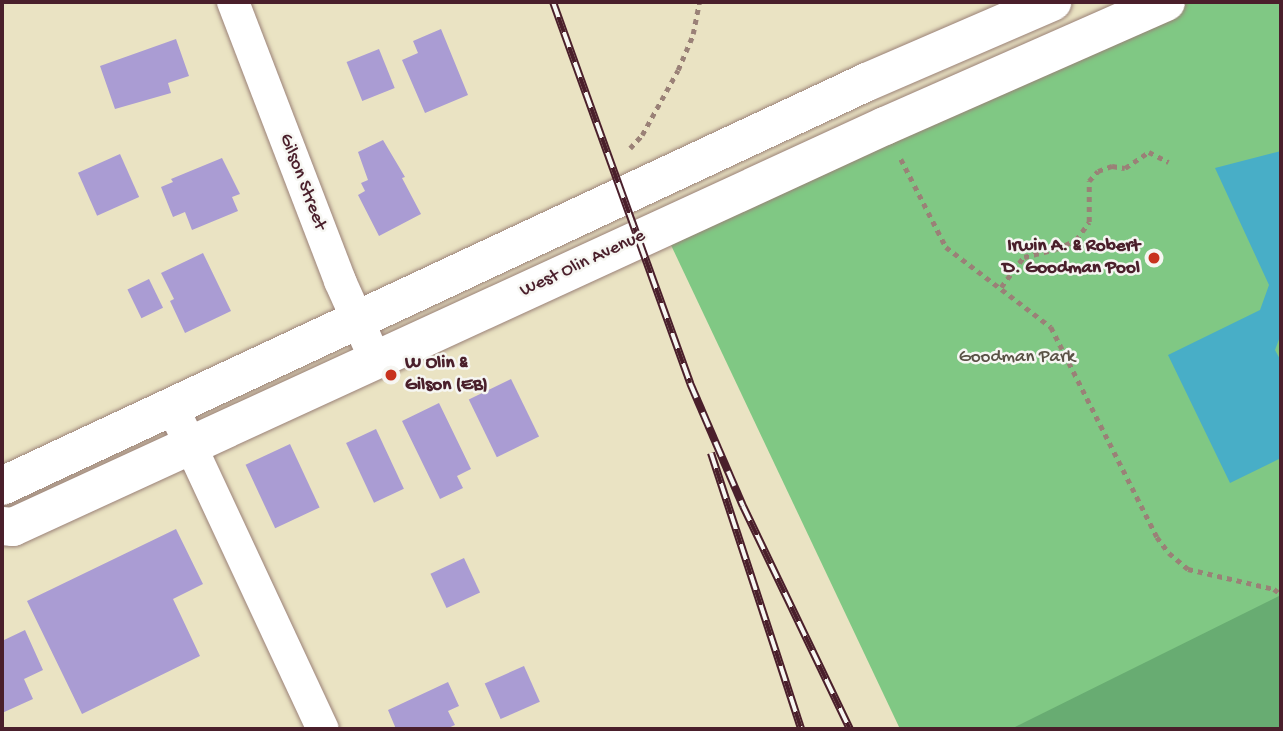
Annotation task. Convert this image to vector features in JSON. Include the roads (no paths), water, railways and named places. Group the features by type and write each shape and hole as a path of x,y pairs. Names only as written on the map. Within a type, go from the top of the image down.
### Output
{"street":[{"name":"Gilson Street","path":"233,2 358,322 376,360"},
{"path":"2,486 867,82 1052,2"},
{"name":"West Olin Avenue","path":"2,526 13,527 873,132 1166,2"},
{"path":"173,408 323,729"}],"water":[{"path":"1281,151 1281,334 1275,350 1281,361 1281,458 1230,483 1168,355 1260,310 1269,285 1215,168"}],"railway":[{"path":"553,2 690,383 743,506 850,729"},
{"path":"711,453 801,729"}],"place":[{"name":"Irwin A. & Robert D. Goodman Pool","path":"1154,258"},
{"name":"W Olin & Gilson (EB)","path":"391,375"}],"park label":[{"name":"Goodman Park","path":"1017,358"}]}
